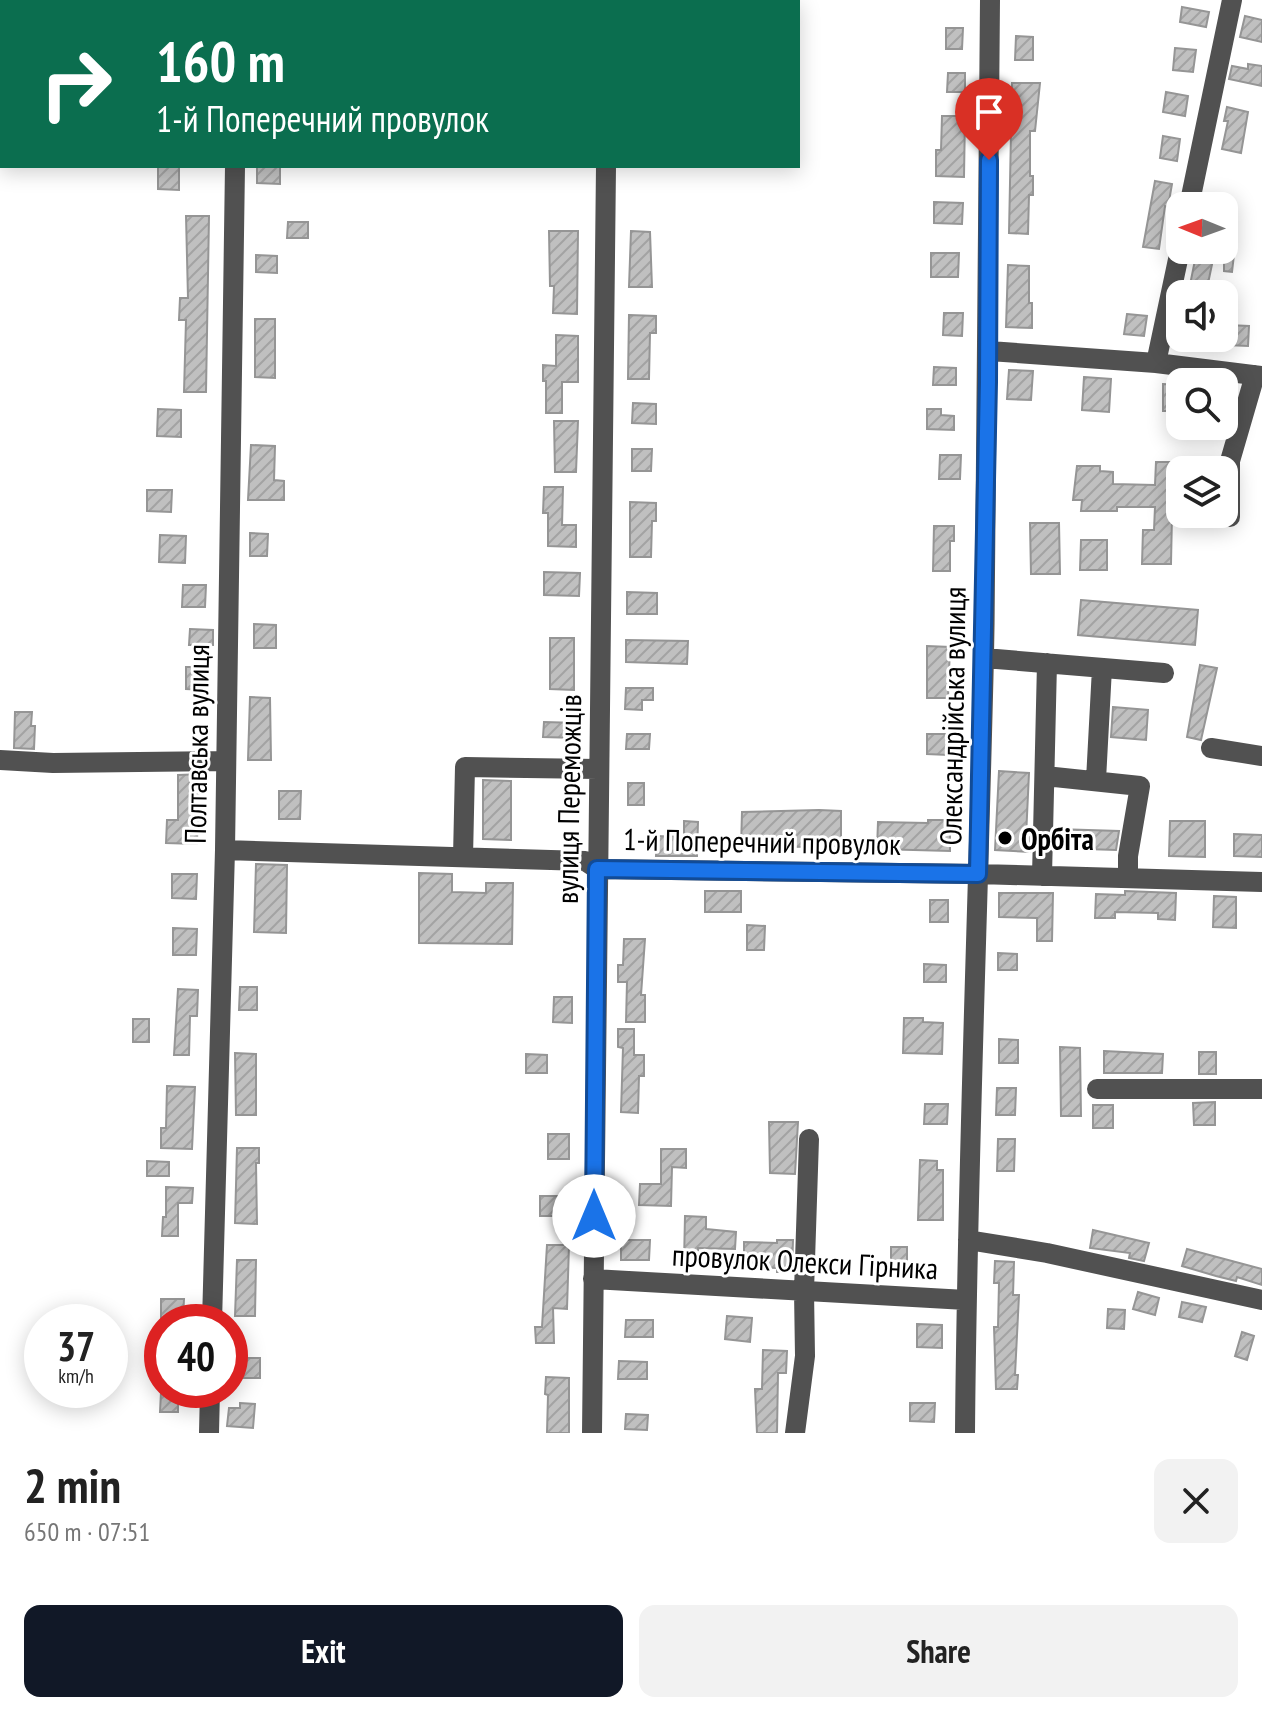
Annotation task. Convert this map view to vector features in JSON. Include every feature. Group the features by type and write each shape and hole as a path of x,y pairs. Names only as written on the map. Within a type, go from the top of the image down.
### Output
{"street":[{"name":"Олександрійська вулиця","path":"965,1433 984,658 990,0"},
{"path":"1192,192 1232,0"},
{"name":"Полтавська вулиця","path":"212,1304 225,850 235,168"},
{"name":"вулиця Переможців","path":"592,1433 606,168"},
{"path":"1156,363 1177,264"},
{"path":"989,351 1156,363 1258,376 1232,456"},
{"path":"984,658 1164,673"},
{"path":"1042,876 1047,663"},
{"path":"1096,780 1102,668"},
{"path":"1211,748 1262,756"},
{"path":"0,760 53,763 225,761"},
{"path":"463,857 465,767 598,769"},
{"path":"1045,776 1140,786 1128,856 1128,878"},
{"name":"1-й Поперечний провулок","path":"225,850 585,861 597,869 978,874 1262,882"},
{"path":"1097,1089 1262,1089"},
{"path":"795,1433 805,1356 809,1139"},
{"name":"провулок Олекси Гірника","path":"968,1240 1047,1253 1262,1300"},
{"name":"провулок Олекси Гірника","path":"593,1279 966,1300"},
{"path":"209,1433 210,1408"}],"building":[{"path":"1182,7 1209,12 1206,27 1180,22"},
{"path":"1245,16 1262,20 1262,42 1240,37"},
{"path":"946,28 963,28 962,49 946,49"},
{"path":"1016,36 1033,37 1033,60 1015,60"},
{"path":"1175,48 1196,50 1193,72 1173,70"},
{"path":"1248,64 1262,66 1262,86 1229,79 1232,66 1248,69"},
{"path":"948,73 965,73 965,92 947,92"},
{"path":"1012,83 1040,83 1035,131 1030,131 1033,195 1029,195 1028,234 1009,233"},
{"path":"1166,92 1188,96 1185,116 1163,112"},
{"path":"1227,107 1248,112 1241,153 1222,149 1228,121 1224,121"},
{"path":"942,116 965,116 964,177 936,176 936,150 941,150"},
{"path":"1163,136 1180,139 1177,161 1160,158"},
{"path":"158,168 179,168 179,190 158,189"},
{"path":"257,168 280,168 280,184 257,183"},
{"path":"1155,181 1172,184 1171,192 1166,192 1159,249 1143,247"},
{"path":"934,202 963,203 962,224 934,223"},
{"path":"186,216 209,216 206,392 184,392 186,320 179,320 180,298 188,298"},
{"path":"288,222 308,222 308,238 287,238"},
{"path":"549,231 578,231 577,314 553,313"},
{"path":"631,231 650,232 652,287 629,287"},
{"path":"931,253 959,253 958,277 931,277"},
{"path":"256,255 277,256 277,273 256,272"},
{"path":"1194,264 1212,264 1209,280 1191,280"},
{"path":"1224,264 1233,264 1232,272 1224,271"},
{"path":"1008,265 1029,266 1032,328 1006,327"},
{"path":"944,313 963,313 962,336 943,335"},
{"path":"1127,314 1147,316 1144,336 1124,334"},
{"path":"629,315 656,316 656,333 650,333 649,379 628,379"},
{"path":"255,319 275,319 275,378 255,377"},
{"path":"1238,326 1249,326 1248,346 1238,346"},
{"path":"556,335 578,336 578,382 562,382 562,413 546,413 543,365 556,366"},
{"path":"934,367 956,368 956,385 933,385"},
{"path":"1009,370 1033,371 1031,400 1007,399"},
{"path":"1084,377 1111,379 1109,412 1082,410"},
{"path":"1163,384 1166,384 1166,411 1163,411"},
{"path":"633,403 656,404 656,424 632,423"},
{"path":"158,409 181,410 181,437 157,436"},
{"path":"927,409 941,409 941,415 954,416 954,430 927,429"},
{"path":"554,421 578,421 576,472 555,472"},
{"path":"251,445 275,446 274,480 284,481 284,500 248,500"},
{"path":"632,449 652,449 651,471 632,471"},
{"path":"940,455 961,455 960,479 939,479"},
{"path":"1156,462 1166,462 1166,528 1172,528 1171,564 1142,564 1143,530 1154,530 1155,507 1081,511 1082,500 1073,500 1077,466 1100,466 1100,471 1113,472 1113,484 1155,485"},
{"path":"544,487 563,487 562,525 576,525 576,547 548,546 548,513 543,513"},
{"path":"147,490 172,490 171,512 147,511"},
{"path":"630,502 656,503 651,557 630,557"},
{"path":"1030,523 1059,523 1060,574 1031,574"},
{"path":"934,526 954,526 954,541 950,541 950,571 933,571"},
{"path":"250,533 268,534 267,556 250,556"},
{"path":"160,535 186,536 185,563 159,562"},
{"path":"1081,540 1107,540 1107,570 1080,570"},
{"path":"544,572 580,573 579,596 544,595"},
{"path":"183,585 206,585 205,607 182,607"},
{"path":"627,592 657,593 657,614 627,614"},
{"path":"1081,600 1198,610 1195,645 1078,635"},
{"path":"254,624 276,625 276,648 254,648"},
{"path":"190,629 213,630 213,645 189,645"},
{"path":"550,638 574,638 574,690 550,689"},
{"path":"626,640 688,641 687,664 626,662"},
{"path":"927,646 950,647 948,698 927,698"},
{"path":"1200,665 1217,668 1201,740 1187,737"},
{"path":"186,667 205,667 205,690 186,689"},
{"path":"626,688 653,688 653,700 642,700 642,710 625,709"},
{"path":"250,697 270,698 271,760 248,760"},
{"path":"1113,707 1148,710 1146,740 1111,737"},
{"path":"15,712 32,712 34,749 14,748"},
{"path":"544,722 578,723 577,738 543,737"},
{"path":"627,734 650,734 649,749 626,749"},
{"path":"927,734 948,734 948,755 927,754"},
{"path":"999,771 1029,773 1026,837 1030,837 1030,852 995,850"},
{"path":"205,774 205,804 198,804 197,844 166,843 167,820 178,820 178,775"},
{"path":"483,780 511,781 511,840 483,839"},
{"path":"628,783 644,783 644,805 628,805"},
{"path":"279,791 301,791 300,819 279,819"},
{"path":"841,811 841,846 741,848 742,812"},
{"path":"928,820 950,820 950,851 877,849 878,822 928,823"},
{"path":"684,821 698,822 697,856 656,856 657,836 684,837"},
{"path":"1170,821 1205,821 1205,857 1169,856"},
{"path":"1056,829 1119,831 1116,850 1056,848"},
{"path":"1234,834 1262,835 1262,857 1234,856"},
{"path":"256,864 287,865 286,933 254,932"},
{"path":"419,873 452,874 452,892 486,893 486,883 513,883 512,944 419,943"},
{"path":"172,874 197,874 196,899 172,898"},
{"path":"705,891 741,891 741,912 705,912"},
{"path":"1125,891 1176,893 1175,920 1158,919 1158,913 1115,912 1115,918 1095,918 1096,894 1125,895"},
{"path":"999,893 1053,893 1052,941 1037,941 1037,918 999,917"},
{"path":"1214,896 1236,897 1236,928 1213,927"},
{"path":"930,900 948,900 948,922 930,922"},
{"path":"747,925 765,926 764,950 747,950"},
{"path":"173,928 197,929 196,955 173,955"},
{"path":"624,939 645,939 641,995 645,995 645,1022 626,1022 627,982 618,982 618,965 623,965"},
{"path":"998,953 1017,954 1017,970 998,970"},
{"path":"924,964 946,965 946,982 924,982"},
{"path":"240,987 257,987 257,1010 239,1010"},
{"path":"178,989 198,990 197,1016 190,1016 189,1055 174,1055"},
{"path":"554,997 572,997 572,1023 553,1022"},
{"path":"904,1018 923,1018 923,1022 943,1023 942,1054 903,1053"},
{"path":"133,1019 149,1019 149,1042 133,1042"},
{"path":"618,1029 634,1029 634,1055 644,1055 644,1076 639,1076 638,1113 621,1112 623,1048 618,1047"},
{"path":"999,1039 1018,1040 1018,1063 999,1063"},
{"path":"1060,1047 1080,1048 1081,1116 1061,1116"},
{"path":"1104,1051 1163,1054 1162,1073 1104,1073"},
{"path":"1199,1052 1216,1052 1216,1074 1199,1074"},
{"path":"235,1053 256,1054 256,1115 236,1115"},
{"path":"526,1054 547,1055 547,1073 526,1073"},
{"path":"167,1086 195,1087 192,1149 161,1148 161,1128 166,1128"},
{"path":"997,1088 1016,1088 1015,1115 996,1115"},
{"path":"1215,1102 1215,1125 1194,1125 1193,1103"},
{"path":"925,1104 948,1104 947,1124 924,1124"},
{"path":"1093,1105 1113,1105 1113,1128 1093,1128"},
{"path":"769,1122 798,1122 795,1174 770,1173"},
{"path":"548,1134 569,1134 569,1159 548,1159"},
{"path":"998,1139 1015,1139 1014,1171 997,1171"},
{"path":"237,1148 259,1148 259,1163 256,1163 257,1224 235,1223"},
{"path":"661,1149 686,1149 686,1168 672,1167 671,1206 639,1205 640,1184 661,1184"},
{"path":"920,1160 937,1161 937,1170 943,1170 943,1220 918,1220"},
{"path":"147,1161 169,1162 169,1176 147,1176"},
{"path":"166,1187 193,1188 192,1203 178,1203 178,1236 162,1236 163,1217 166,1217"},
{"path":"540,1196 569,1196 568,1216 540,1216"},
{"path":"685,1216 706,1217 706,1229 736,1232 735,1249 698,1248 698,1262 684,1262"},
{"path":"1093,1230 1149,1243 1144,1261 1129,1258 1130,1253 1090,1248"},
{"path":"621,1240 650,1240 649,1260 621,1260"},
{"path":"777,1240 793,1240 792,1272 777,1272 777,1268 744,1267 744,1242 777,1243"},
{"path":"547,1245 569,1245 567,1309 553,1308 554,1343 536,1343 535,1327 542,1327"},
{"path":"891,1247 907,1247 907,1274 891,1274"},
{"path":"1187,1249 1262,1269 1262,1285 1182,1266"},
{"path":"237,1260 256,1260 255,1316 248,1316 248,1304 235,1304"},
{"path":"995,1261 1014,1262 1013,1295 1019,1295 1017,1389 996,1389 994,1327 998,1327 999,1283 994,1283"},
{"path":"1138,1292 1159,1298 1155,1315 1133,1309"},
{"path":"161,1299 184,1299 184,1304 161,1304"},
{"path":"1182,1302 1206,1307 1202,1322 1179,1317"},
{"path":"1108,1309 1125,1310 1124,1329 1107,1328"},
{"path":"727,1316 752,1318 750,1342 725,1339"},
{"path":"626,1320 653,1320 653,1337 625,1337"},
{"path":"917,1324 942,1325 942,1348 917,1347"},
{"path":"1242,1332 1254,1336 1247,1360 1235,1356"},
{"path":"763,1350 787,1351 786,1373 778,1373 777,1433 757,1433 755,1389 762,1389"},
{"path":"248,1358 260,1358 260,1378 248,1378"},
{"path":"619,1361 647,1362 647,1379 618,1379"},
{"path":"546,1377 569,1378 569,1433 547,1433"},
{"path":"910,1403 935,1403 934,1422 910,1421"},
{"path":"248,1404 255,1404 253,1428 227,1426 229,1408 248,1408"},
{"path":"160,1408 178,1408 178,1412 160,1412"},
{"path":"626,1414 648,1415 647,1430 625,1429"}],"place":[{"name":"Орбіта","path":"1005,838"}],"route":[{"path":"594,1216 597,869 978,874 984,658 989,160"}]}
